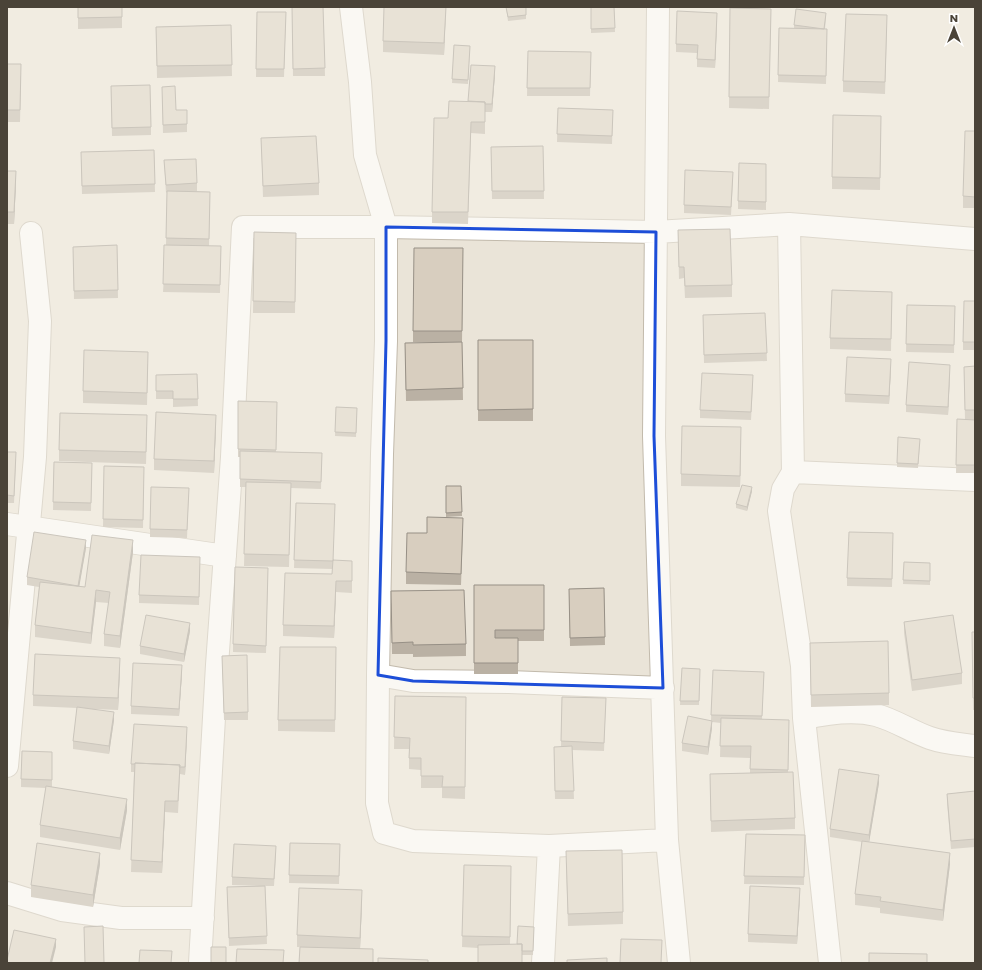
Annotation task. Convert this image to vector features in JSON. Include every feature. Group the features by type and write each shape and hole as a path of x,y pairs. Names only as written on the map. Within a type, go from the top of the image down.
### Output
{"street":[{"path":"351,7 360,82 365,155 386,227 386,341 382,454 377,804 384,833 413,841 549,846 667,840"},
{"path":"658,7 654,436 667,840 679,963"},
{"path":"789,224 792,472 783,489 779,511 802,666 804,718 830,963"},
{"path":"200,963 232,457 244,227 386,227 656,232 789,224 975,239"},
{"path":"7,766 35,457 40,321 31,233"},
{"path":"792,472 975,480"},
{"path":"7,524 29,526 225,556"},
{"path":"378,675 413,681 509,682 663,688"},
{"path":"804,718 828,713 853,712 877,715 929,738 949,743 975,746"},
{"path":"543,963 549,846"},
{"path":"7,893 62,910 121,918 203,918"}],"highlighted area":[{"path":"386,227 656,232 654,436 663,688 413,681 378,675 386,341"}],"shaded area":[{"path":"7,7 975,7 975,963 7,963"}],"building":[{"path":"78,7 122,7 122,17 78,18"},
{"path":"292,7 323,7 325,68 293,69"},
{"path":"384,7 446,7 444,43 383,41"},
{"path":"506,7 526,7 526,15 508,17"},
{"path":"591,7 614,7 615,28 591,29"},
{"path":"730,8 771,9 769,97 729,97"},
{"path":"796,9 826,13 824,29 794,25"},
{"path":"677,11 717,13 715,60 697,59 698,45 676,44"},
{"path":"257,12 286,12 284,69 256,69"},
{"path":"846,14 887,15 885,82 843,81"},
{"path":"231,25 232,65 157,66 156,27"},
{"path":"779,28 827,29 826,76 778,75"},
{"path":"454,45 470,46 468,80 452,79"},
{"path":"528,51 591,52 590,88 527,88"},
{"path":"7,64 21,64 20,110 7,110"},
{"path":"471,65 495,66 492,104 468,101"},
{"path":"150,85 151,127 112,128 111,86"},
{"path":"175,86 176,110 187,110 187,124 163,125 162,87"},
{"path":"449,101 485,102 485,122 471,122 468,212 432,212 434,118 448,118"},
{"path":"558,108 613,110 612,136 557,134"},
{"path":"833,115 881,116 880,178 832,177"},
{"path":"965,131 975,131 975,197 963,196"},
{"path":"316,136 319,183 263,186 261,138"},
{"path":"543,146 544,191 492,191 491,147"},
{"path":"154,150 155,184 82,186 81,152"},
{"path":"196,159 197,183 166,185 164,160"},
{"path":"739,163 766,164 766,202 738,201"},
{"path":"685,170 733,172 731,207 684,205"},
{"path":"7,171 16,171 14,212 7,212"},
{"path":"167,191 210,192 209,239 166,238"},
{"path":"730,229 732,285 685,286 684,267 679,267 678,230"},
{"path":"254,232 296,233 295,302 253,301"},
{"path":"117,245 118,290 74,291 73,247"},
{"path":"164,245 221,246 220,285 163,284"},
{"path":"414,248 463,248 462,331 413,331"},
{"path":"832,290 892,292 891,339 830,338"},
{"path":"964,301 975,301 975,342 963,342"},
{"path":"907,305 955,306 954,345 906,344"},
{"path":"765,313 767,353 704,355 703,315"},
{"path":"478,340 533,340 533,409 478,410"},
{"path":"462,342 463,388 406,390 405,343"},
{"path":"84,350 148,352 147,393 83,391"},
{"path":"847,357 891,359 889,396 845,394"},
{"path":"909,362 950,365 948,407 906,405"},
{"path":"975,366 975,410 965,410 964,367"},
{"path":"702,373 753,375 751,412 700,410"},
{"path":"197,374 198,399 173,399 173,391 156,391 156,375"},
{"path":"238,401 277,402 276,450 238,449"},
{"path":"336,407 357,408 356,433 335,432"},
{"path":"156,412 216,415 214,461 154,459"},
{"path":"60,413 147,415 146,452 59,450"},
{"path":"957,419 975,420 975,465 956,465"},
{"path":"682,426 741,427 740,476 681,474"},
{"path":"898,437 920,439 918,464 897,463"},
{"path":"240,451 322,453 321,482 240,479"},
{"path":"7,452 16,452 14,496 7,495"},
{"path":"54,462 92,463 91,503 53,502"},
{"path":"104,466 144,467 143,520 103,519"},
{"path":"246,482 291,483 289,555 244,554"},
{"path":"742,485 752,487 747,507 736,504"},
{"path":"446,486 461,486 462,512 446,513"},
{"path":"151,487 189,488 187,530 150,529"},
{"path":"296,503 335,504 333,561 294,560"},
{"path":"427,517 463,518 461,574 406,572 407,533 427,533"},
{"path":"34,532 86,540 78,586 27,577"},
{"path":"849,532 893,533 892,579 847,578"},
{"path":"92,535 133,540 120,636 104,634 110,592 96,590 91,633 35,625 40,582 85,587"},
{"path":"141,555 200,557 199,597 139,595"},
{"path":"333,560 352,561 352,581 336,581 334,626 283,625 285,573 332,574"},
{"path":"904,562 930,563 930,581 903,580"},
{"path":"235,567 268,568 266,646 233,644"},
{"path":"474,585 544,585 544,630 495,630 495,638 518,638 518,663 474,663"},
{"path":"604,588 605,637 570,638 569,589"},
{"path":"464,590 466,644 413,645 413,642 392,643 391,591"},
{"path":"146,615 190,623 184,654 140,646"},
{"path":"953,615 962,673 912,680 904,622"},
{"path":"972,632 975,632 975,698 973,698"},
{"path":"888,641 889,693 811,695 810,643"},
{"path":"280,647 336,647 335,720 278,720"},
{"path":"35,654 120,658 118,698 33,695"},
{"path":"247,655 248,712 224,713 222,656"},
{"path":"133,663 182,665 179,709 131,706"},
{"path":"682,668 700,669 699,701 680,701"},
{"path":"713,670 764,672 762,716 711,715"},
{"path":"395,696 466,697 465,787 442,787 443,776 421,776 421,758 409,758 410,738 394,737"},
{"path":"562,697 606,698 604,743 561,741"},
{"path":"77,707 114,712 109,746 73,741"},
{"path":"688,716 712,721 708,747 682,743"},
{"path":"721,718 789,720 788,770 750,769 751,746 720,746"},
{"path":"134,724 187,727 185,767 179,767 180,765 131,764"},
{"path":"572,746 574,791 555,791 554,747"},
{"path":"22,751 52,752 52,780 21,779"},
{"path":"135,763 180,765 178,801 165,801 162,862 131,860"},
{"path":"839,769 879,775 869,835 830,829"},
{"path":"793,772 795,818 711,821 710,774"},
{"path":"46,786 127,799 120,838 40,825"},
{"path":"975,791 975,839 951,841 947,794"},
{"path":"746,834 805,835 804,877 744,876"},
{"path":"862,841 950,853 943,910 880,901 881,897 855,894"},
{"path":"37,843 100,853 93,895 31,885"},
{"path":"290,843 340,844 339,876 289,875"},
{"path":"234,844 276,846 274,879 232,877"},
{"path":"622,850 623,912 568,914 566,851"},
{"path":"464,865 511,866 510,937 462,936"},
{"path":"265,886 267,936 229,938 227,887"},
{"path":"750,886 800,888 797,936 748,934"},
{"path":"299,888 362,890 360,938 297,935"},
{"path":"103,926 104,963 85,963 84,927"},
{"path":"518,926 534,927 533,951 522,951 522,944 517,944"},
{"path":"14,930 56,939 50,963 7,963"},
{"path":"621,939 662,940 661,963 620,963"},
{"path":"522,944 522,963 478,963 478,945"},
{"path":"211,947 226,947 226,963 211,963"},
{"path":"300,947 373,949 373,963 299,963"},
{"path":"237,949 284,950 283,963 236,963"},
{"path":"140,950 172,951 171,963 139,963"},
{"path":"869,953 927,954 927,963 869,963"},
{"path":"378,958 428,960 428,963 378,963"},
{"path":"607,958 607,963 567,963 567,960"}]}
